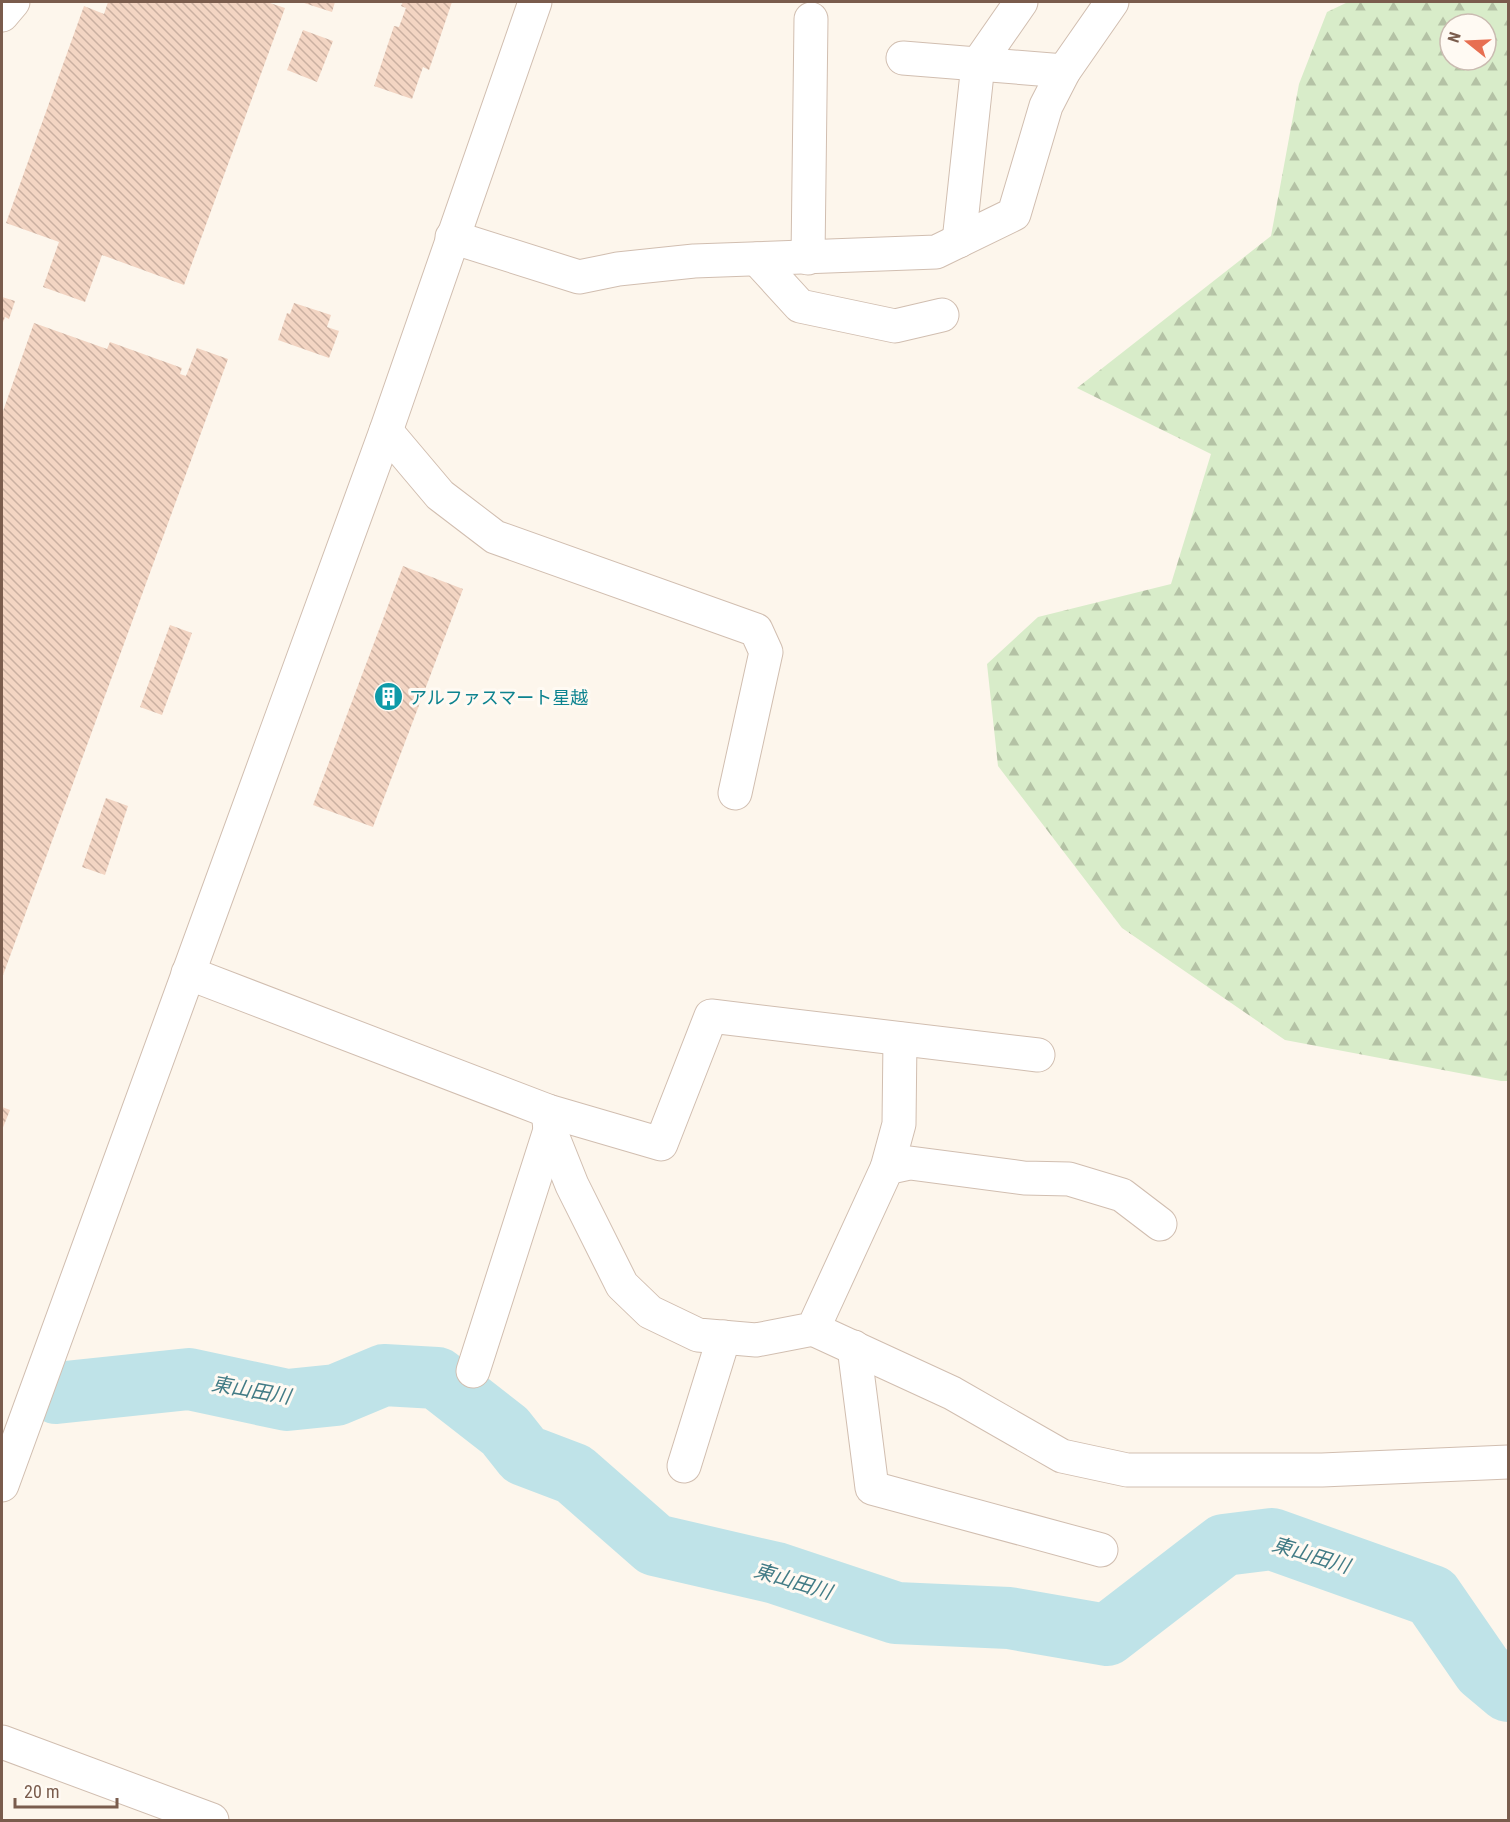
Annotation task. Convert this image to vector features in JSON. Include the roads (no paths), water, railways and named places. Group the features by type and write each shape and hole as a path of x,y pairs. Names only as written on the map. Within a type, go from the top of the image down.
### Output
{"street":[{"path":"2,15 13,2"},
{"path":"2,1485 386,431 535,2"},
{"path":"958,241 978,64 1021,2"},
{"path":"452,237 579,276 683,262 936,252 1014,214 1046,106 1064,70 1112,2"},
{"path":"808,258 811,19"},
{"path":"903,58 1064,70"},
{"path":"757,259 800,306 895,326 942,315"},
{"path":"386,431 440,495 495,537 756,630 766,652 735,793"},
{"path":"188,973 549,1121 661,1144 711,1016 1038,1055"},
{"path":"813,1329 887,1168 899,1124 900,1039"},
{"path":"549,1121 572,1185 622,1285 650,1312 698,1335 756,1340 813,1329 952,1393 1062,1456 1127,1470 1322,1470 1509,1462"},
{"path":"473,1371 549,1121"},
{"path":"887,1168 910,1163 1024,1178 1069,1179 1122,1195 1160,1224"},
{"path":"684,1466 724,1337"},
{"path":"854,1347 872,1488 1101,1550"},
{"path":"2,1742 213,1821"}],"waterway":[{"name":"東山田川","path":"56,1393 189,1379 287,1400 336,1395 384,1375 437,1378 505,1431 524,1455 574,1474 655,1545 776,1573 896,1613 1009,1618 1107,1635 1224,1545 1272,1539 1432,1596 1483,1670 1508,1691"}],"place":[{"name":"アルファスマート星越","path":"388,697"}]}
